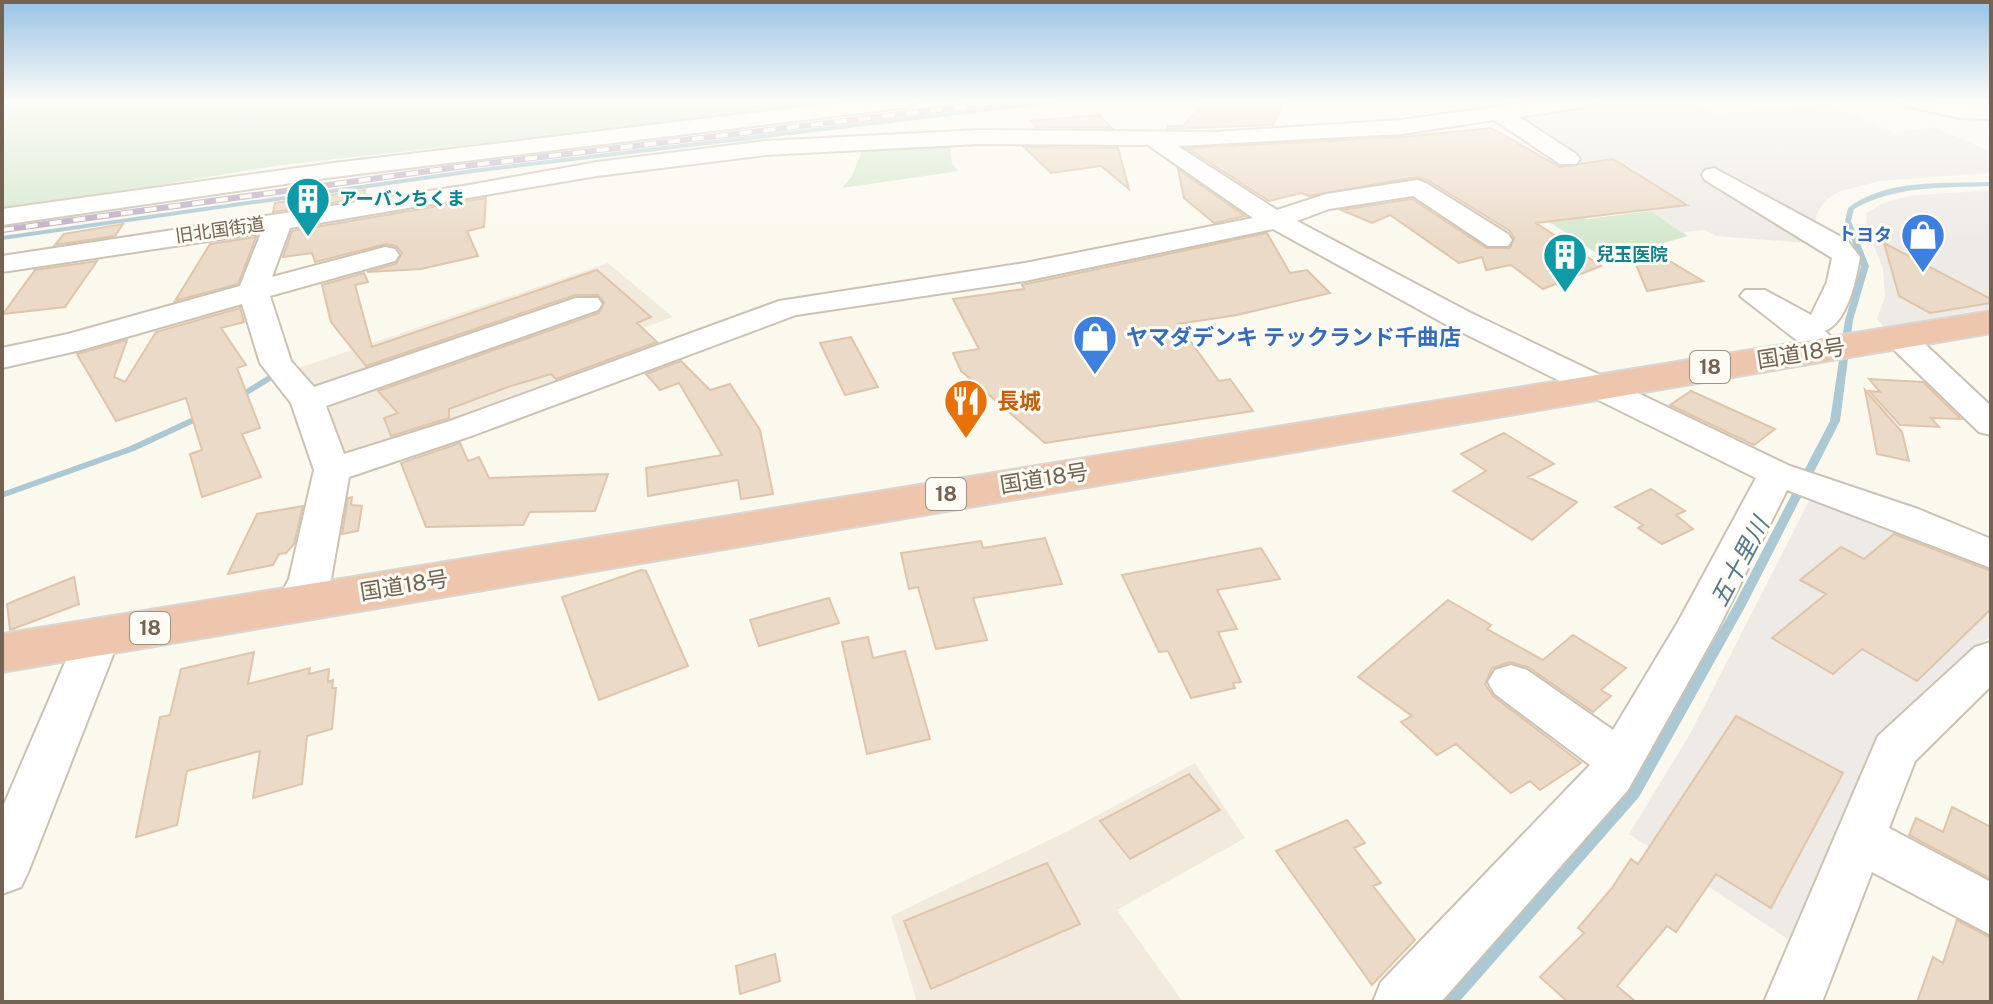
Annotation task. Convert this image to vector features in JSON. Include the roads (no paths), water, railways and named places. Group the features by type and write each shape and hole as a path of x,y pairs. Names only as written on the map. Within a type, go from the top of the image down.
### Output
{"highway":[{"name":"国道18号","path":"2,653 1595,387 1816,338 1886,340 1991,322"}],"street":[{"path":"2,217 334,170 518,148"},
{"name":"旧北国街道","path":"2,264 469,193 597,169 768,148"},
{"path":"1168,148 1276,221 1406,292 1595,387 1794,480 1904,518 1991,554"},
{"path":"1551,148 1568,159"},
{"path":"1714,175 1837,246 1846,257 1841,282 1816,338 1755,296"},
{"path":"332,470 462,428 790,307 1025,272 1276,221 1288,214 1326,203 1417,188 1498,240"},
{"path":"279,221 253,291 276,363 307,401 332,470 310,579 298,602"},
{"path":"2,358 35,348 70,343 385,255"},
{"path":"307,401 587,304"},
{"path":"1886,340 1991,425"},
{"path":"1402,1002 1611,776 1696,629 1794,480"},
{"path":"2,870 98,637"},
{"path":"1793,1002 1895,750 1991,659"},
{"path":"1511,682 1620,761"},
{"path":"1859,838 1991,910"}],"waterway":[{"path":"2,238 473,171 666,148"},
{"name":"五十里川","path":"1449,1002 1634,793 1739,607 1835,421 1849,320 1865,266 1848,221 1851,208 1866,199 1900,189 1991,184"},
{"path":"236,398 269,378"},
{"path":"2,495 131,449 204,415"}],"railway":[{"path":"2,230 618,148"}],"place":[{"name":"アーバンちくま","path":"308,238"},
{"name":"トヨタ","path":"1923,274"},
{"name":"兒玉医院","path":"1565,294"},
{"name":"ヤマダデンキ テックランド千曲店","path":"1095,376"},
{"name":"長城","path":"966,440"}]}
